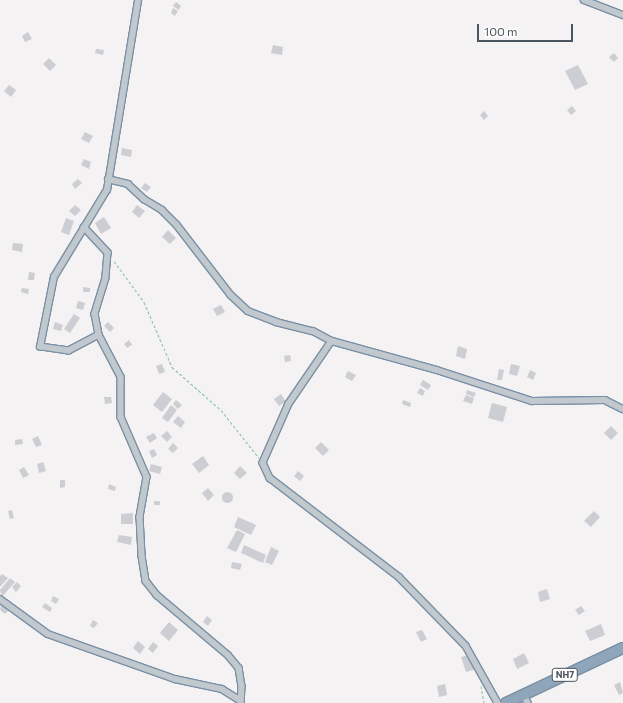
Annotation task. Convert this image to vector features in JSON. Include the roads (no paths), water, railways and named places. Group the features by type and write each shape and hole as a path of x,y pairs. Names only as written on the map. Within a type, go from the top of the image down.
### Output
{"highway":[{"name":"NH7","path":"506,703 526,699 623,648"}],"street":[{"path":"99,335 69,351 40,346 54,277 107,190 138,0"},
{"path":"584,0 623,15"},
{"path":"108,180 128,184 167,215 217,275 230,295 248,311 276,322 313,331 332,341 437,370 532,401 605,400 623,409"},
{"path":"84,227 108,253 106,278 95,314 99,335 121,377 121,417 148,477 140,517 142,556 146,581 157,595 228,655 239,668 242,686 241,702"},
{"path":"332,341 289,404 263,463 270,478 399,577 466,646 498,703"},
{"path":"0,599 48,634 175,679 222,689 241,702"}]}
